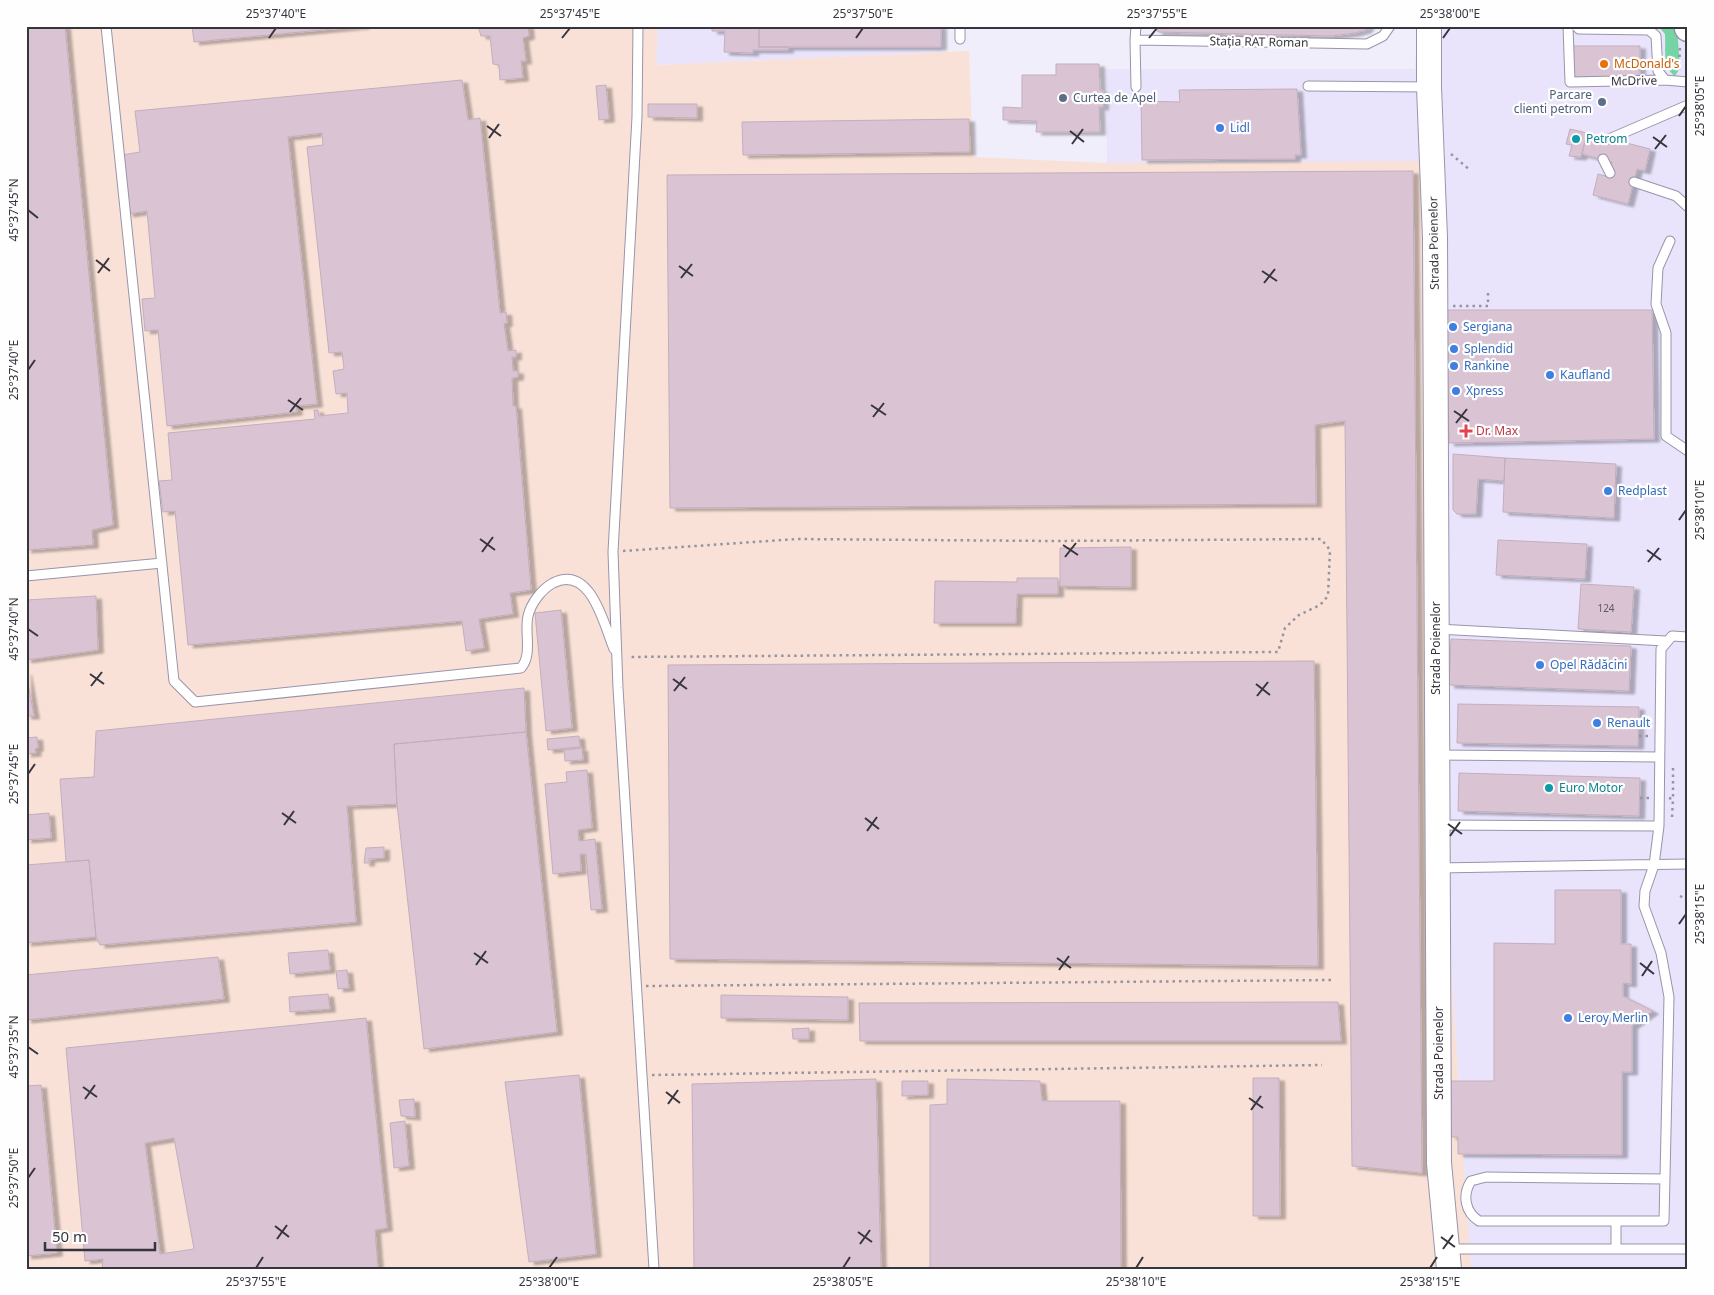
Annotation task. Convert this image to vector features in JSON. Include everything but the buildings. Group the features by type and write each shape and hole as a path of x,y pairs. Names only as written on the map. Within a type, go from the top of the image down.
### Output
{"street":[{"name":"Strada Poienelor","path":"1429,26 1429,87 1435,238 1439,1163 1448,1259"}],"lane":[{"path":"106,26 174,681 195,702 521,668 527,655 525,628 529,612 536,599 547,586 562,578 578,581 593,595 617,658"},
{"path":"638,26 637,117 613,552 617,658 654,1269"},
{"path":"960,26 960,39"},
{"path":"1136,26 1136,87"},
{"name":"Stația RAT Roman","path":"1135,40 1210,38 1328,40 1367,44 1383,36 1390,26"},
{"name":"McDrive","path":"1568,26 1570,82 1665,80"},
{"path":"1576,26 1579,29 1650,30 1656,36 1658,71 1665,80 1688,82"},
{"path":"1308,86 1429,87"},
{"path":"1609,139 1688,105"},
{"path":"1602,159 1610,173"},
{"path":"1634,182 1676,196 1688,207"},
{"path":"1670,241 1658,268 1656,304 1666,333 1666,436 1688,451"},
{"path":"26,576 162,563"},
{"path":"1436,629 1666,641"},
{"path":"1665,1180 1486,1177 1471,1181 1465,1194 1468,1210 1472,1217 1479,1221 1664,1221 1665,1180 1669,997 1661,953 1644,906 1645,891 1654,865 1658,826 1661,649 1672,636 1688,637"},
{"path":"1437,755 1659,757"},
{"path":"1438,825 1658,826"},
{"path":"1438,868 1688,864"},
{"path":"1616,1221 1616,1249"},
{"path":"1448,1259 1616,1249 1688,1249"}],"path":[{"path":"1444,148 1470,170"},
{"path":"1450,306 1488,308 1488,293"},
{"path":"613,552 797,538 1053,541 1321,538 1330,550 1328,596 1320,605 1299,615 1285,628 1278,652 617,658"},
{"path":"1680,896 1688,900"},
{"path":"637,986 1331,980"},
{"path":"643,1075 1322,1065"}],"shaded area":[{"path":"26,26 658,26 656,65 969,51 973,157 1107,163 1421,161 1437,755 1471,1269 26,1269"},
{"path":"658,26 944,26 942,52 655,65"},
{"path":"1417,26 1688,26 1688,1269 1471,1269 1437,755 1421,162 1107,163 1106,69 1415,69"}],"green space":[{"path":"1677,26 1680,68 1675,76 1668,68 1666,62 1665,34 1659,27 1640,27"}],"place":[{"name":"McDonald's","path":"1604,64"},
{"name":"Curtea de Apel","path":"1063,98"},
{"name":"Parcare clienti petrom","path":"1602,102"},
{"name":"Lidl","path":"1220,128"},
{"name":"Petrom","path":"1576,139"},
{"name":"Sergiana","path":"1453,327"},
{"name":"Splendid","path":"1454,349"},
{"name":"Rankine","path":"1454,366"},
{"name":"Kaufland","path":"1550,375"},
{"name":"Xpress","path":"1456,391"},
{"name":"Dr. Max","path":"1466,431"},
{"name":"Redplast","path":"1608,491"},
{"name":"Opel Rădăcini","path":"1540,665"},
{"name":"Renault","path":"1597,723"},
{"name":"Euro Motor","path":"1549,788"},
{"name":"Leroy Merlin","path":"1568,1018"}]}
